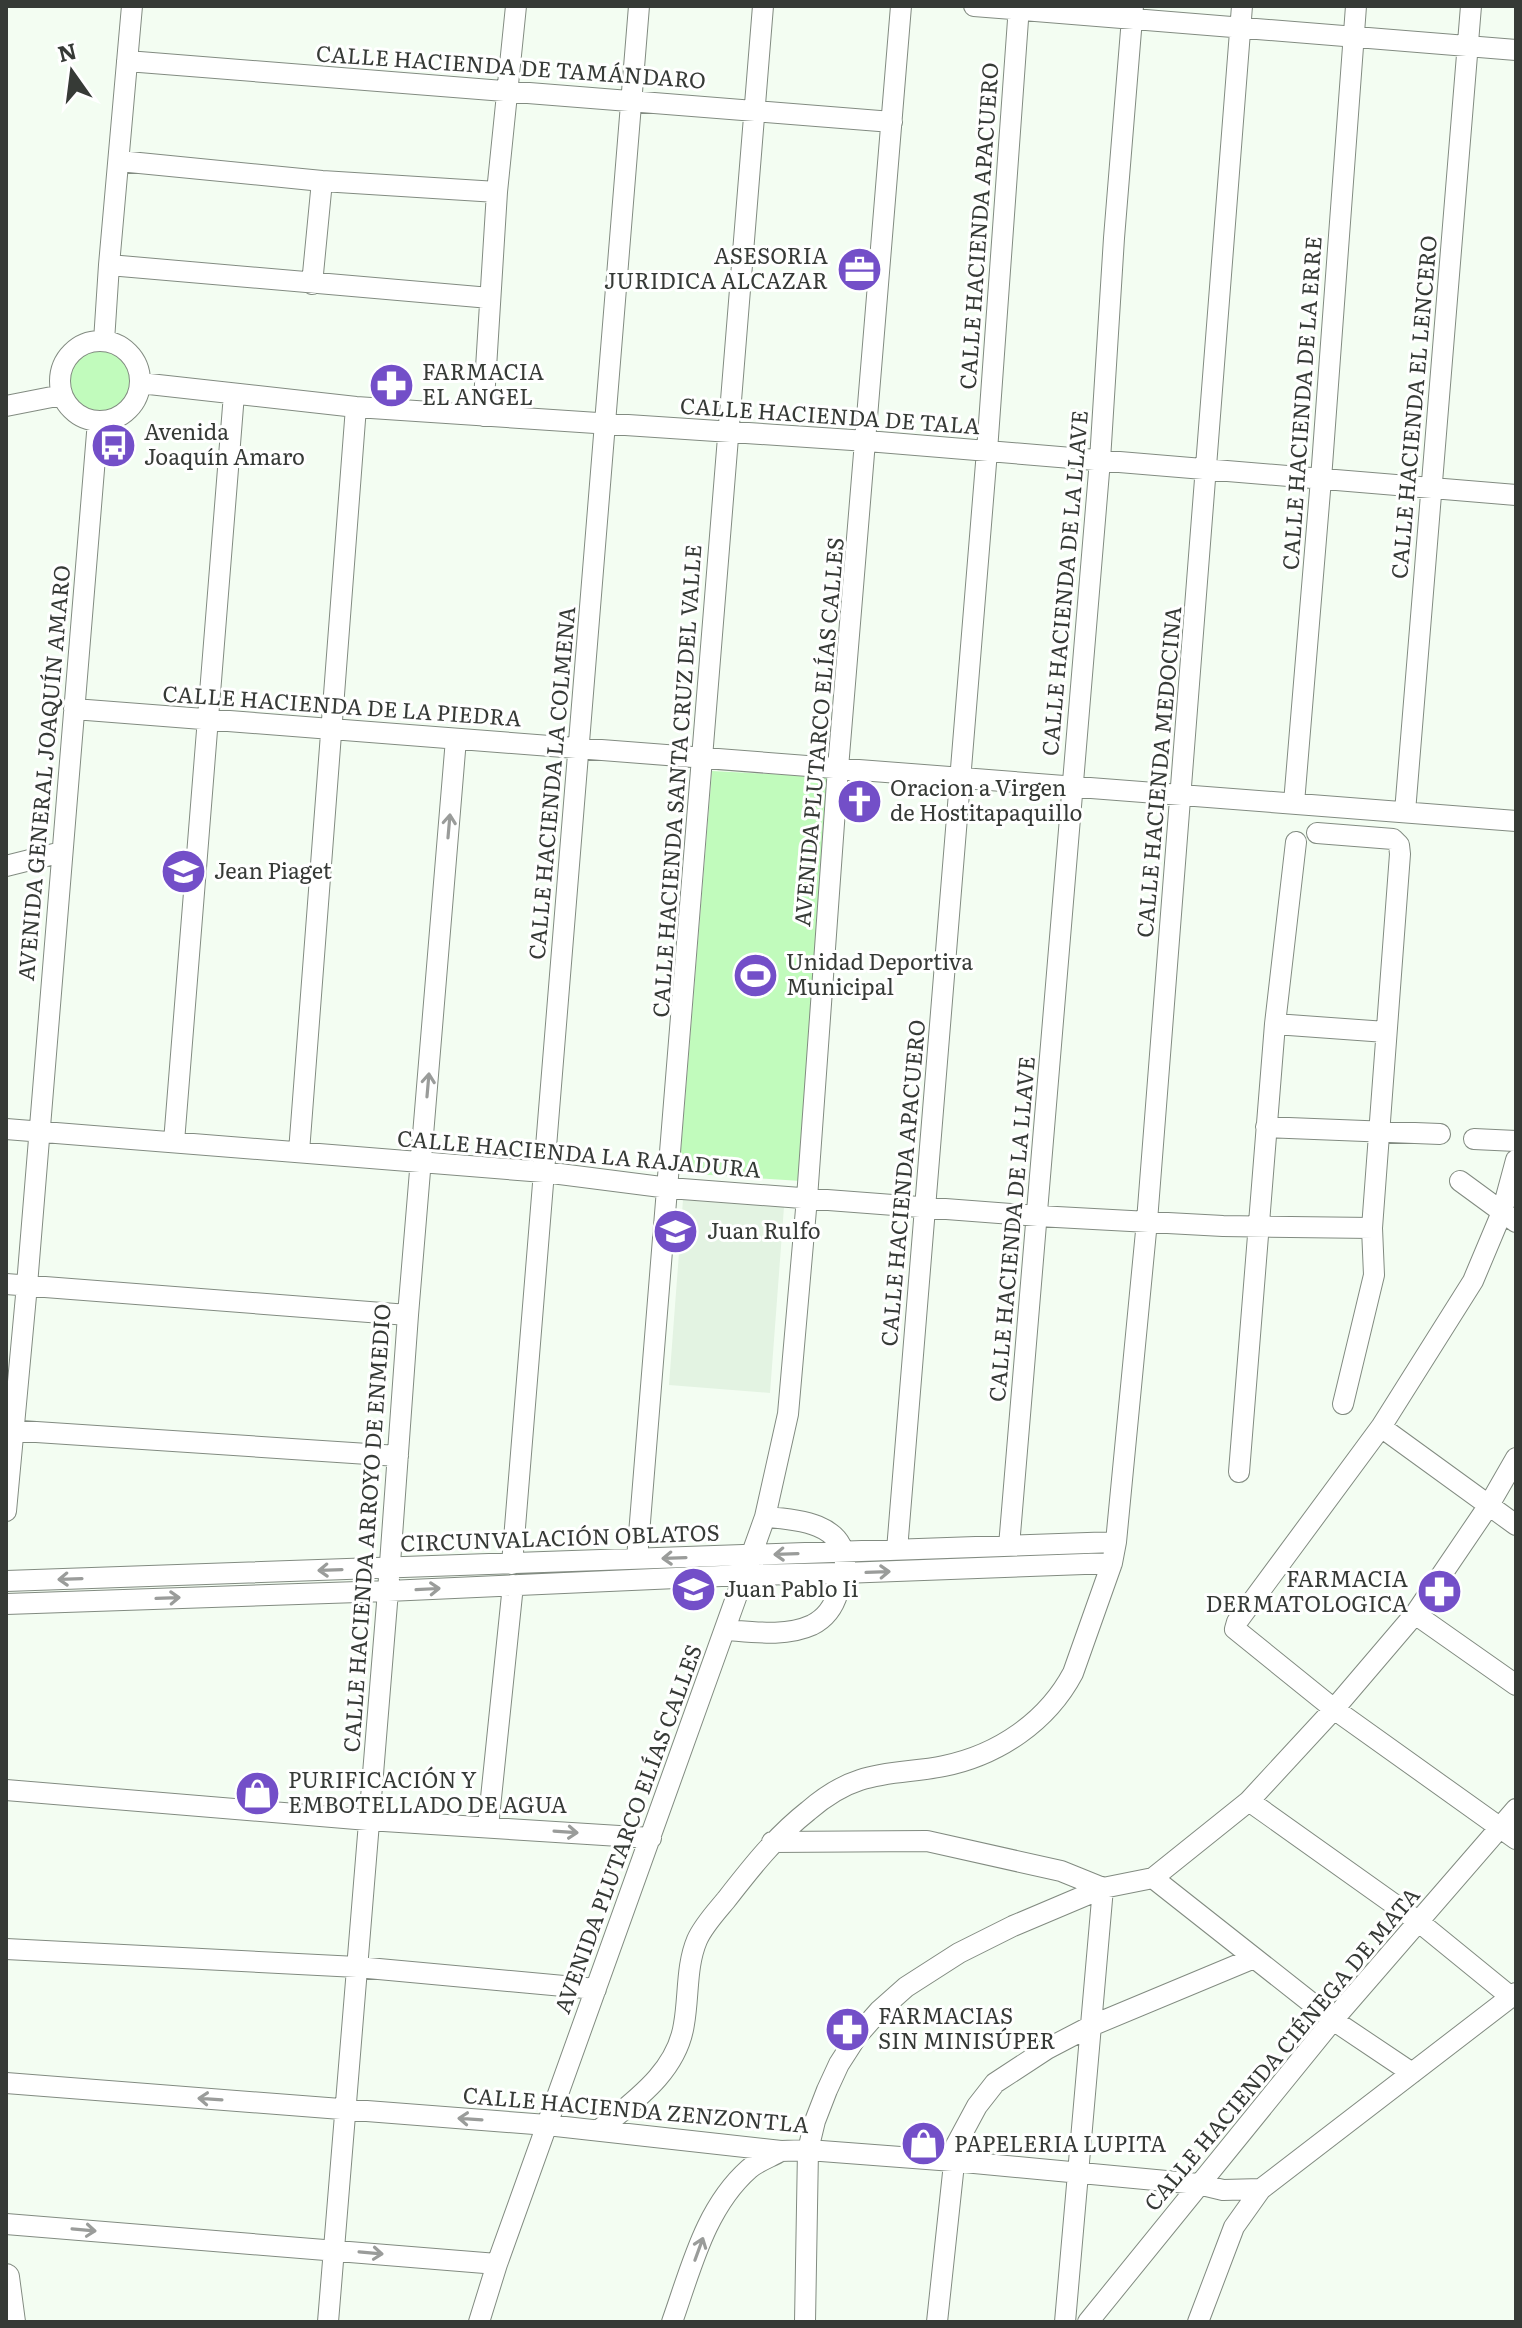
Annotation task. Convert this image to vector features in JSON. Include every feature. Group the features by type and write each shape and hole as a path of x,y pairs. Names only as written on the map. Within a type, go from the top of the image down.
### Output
{"main road":[{"path":"6,2277 12,2322"}],"street":[{"path":"104,341 132,6"},
{"path":"483,416 497,192 516,6"},
{"name":"CALLE HACIENDA LA COLMENA","path":"512,1564 639,6"},
{"name":"CALLE HACIENDA SANTA CRUZ DEL VALLE","path":"637,1559 763,6"},
{"name":"AVENIDA PLUTARCO ELÍAS CALLES","path":"479,2322 497,2264 765,1517 788,1414 901,6"},
{"path":"974,6 1133,13 1241,27 1516,50"},
{"name":"CALLE HACIENDA MEDOCINA","path":"599,2130 651,2086 673,2056 681,2039 690,1967 698,1938 772,1842 830,1794 860,1780 968,1759 1023,1732 1066,1687 1112,1563 1147,1221 1242,6"},
{"name":"CALLE HACIENDA DE LA ERRE","path":"1294,803 1356,6"},
{"name":"CALLE HACIENDA EL LENCERO","path":"1405,812 1471,6"},
{"name":"CALLE HACIENDA APACUERO","path":"897,1550 987,451 1018,8"},
{"name":"CALLE HACIENDA DE LA LLAVE","path":"1009,1546 1100,460 1133,13"},
{"name":"CALLE HACIENDA DE TAMÁNDARO","path":"127,61 892,122"},
{"path":"119,161 322,181 497,192"},
{"path":"312,284 322,181"},
{"path":"109,265 490,298"},
{"path":"91,341 104,341 127,350 135,360 140,383 138,395 122,415 110,420 86,419 68,405 62,395 61,368 78,347 91,341"},
{"name":"CALLE HACIENDA DE TALA","path":"140,383 356,407 867,441 1516,495"},
{"path":"174,1142 234,394"},
{"path":"6,406 62,395"},
{"path":"299,1152 356,407"},
{"name":"AVENIDA GENERAL JOAQUÍN AMARO","path":"6,1511 16,1285 38,1131 98,421"},
{"name":"CALLE HACIENDA DE LA PIEDRA","path":"74,709 1516,821"},
{"name":"CALLE HACIENDA ARROYO DE ENMEDIO","path":"328,2322 456,739"},
{"path":"1317,833 1393,839 1399,845 1400,854 1372,1228 1374,1275 1343,1404"},
{"path":"1239,1472 1275,1024 1296,842"},
{"path":"6,866 62,852"},
{"path":"1275,1024 1386,1032"},
{"path":"1266,1127 1440,1134"},
{"name":"CALLE HACIENDA LA RAJADURA","path":"6,1129 544,1172 669,1188 1038,1216 1223,1226 1372,1228"},
{"path":"1474,1139 1516,1141"},
{"path":"1509,1833 1334,1709 1235,1629 1237,1622 1381,1427 1473,1281 1509,1217 1516,1160"},
{"path":"1460,1181 1509,1217"},
{"path":"16,1285 408,1315"},
{"path":"1381,1427 1516,1525"},
{"path":"9,1430 398,1456"},
{"path":"805,2322 808,2150 815,2121 839,2064 857,2036 897,1995 959,1953 1103,1888 1153,1878 1249,1801 1334,1709 1415,1614 1489,1505 1516,1458"},
{"path":"726,1630 787,1632 812,1625 827,1615 836,1600 843,1563 838,1542 826,1530 811,1522 765,1517"},
{"name":"CIRCUNVALACIÓN OBLATOS","path":"843,1563 897,1550 1116,1542"},
{"name":"CIRCUNVALACIÓN OBLATOS","path":"6,1581 637,1559 748,1565"},
{"name":"CIRCUNVALACIÓN OBLATOS","path":"6,1604 513,1585 748,1565 1112,1563"},
{"path":"488,1827 513,1585"},
{"path":"1415,1614 1516,1685"},
{"path":"6,1790 368,1820 651,1838"},
{"path":"1198,2322 1234,2227 1261,2189 1513,1995 1419,1922 1249,1801"},
{"name":"CALLE HACIENDA CIÉNEGA DE MATA","path":"1088,2322 1333,2020 1419,1922 1509,1833 1516,1809"},
{"path":"772,1842 927,1841 1061,1871 1103,1888"},
{"path":"1153,1878 1333,2020 1412,2073"},
{"path":"1065,2322 1103,1888"},
{"path":"6,1949 357,1967 596,1989"},
{"path":"937,2322 956,2145 963,2128 995,2083 1047,2049 1091,2026 1254,1958"},
{"name":"CALLE HACIENDA ZENZONTLA","path":"6,2083 547,2125 781,2151 808,2150 953,2161 1198,2184 1223,2190 1261,2189"},
{"path":"672,2322 710,2220 726,2194 751,2167 781,2151"},
{"path":"1223,2190 1234,2227"},
{"path":"6,2224 497,2264"}],"shaded area":[{"path":"683,1200 784,1207 770,1393 669,1385"}],"green space":[{"path":"100,344 120,350 130,360 136,380 130,400 120,410 100,416 80,410 70,400 64,380 70,360 80,350"},
{"name":"Unidad Deportiva Municipal","path":"712,771 827,777 801,1181 679,1173"}],"place":[{"name":"ASESORIA JURIDICA ALCAZAR","path":"859,269"},
{"name":"FARMACIA EL ANGEL","path":"391,385"},
{"name":"Avenida Joaquín Amaro","path":"113,445"},
{"name":"Oracion a Virgen de Hostitapaquillo","path":"859,801"},
{"name":"Jean Piaget","path":"183,871"},
{"name":"Unidad Deportiva Municipal","path":"755,975"},
{"name":"Juan Rulfo","path":"676,1231"},
{"name":"Juan Pablo Ii","path":"693,1589"},
{"name":"FARMACIA DERMATOLOGICA","path":"1439,1592"},
{"name":"PURIFICACIÓN Y EMBOTELLADO DE AGUA","path":"257,1793"},
{"name":"FARMACIAS SIN MINISÚPER","path":"847,2029"},
{"name":"PAPELERIA LUPITA","path":"923,2144"}]}
